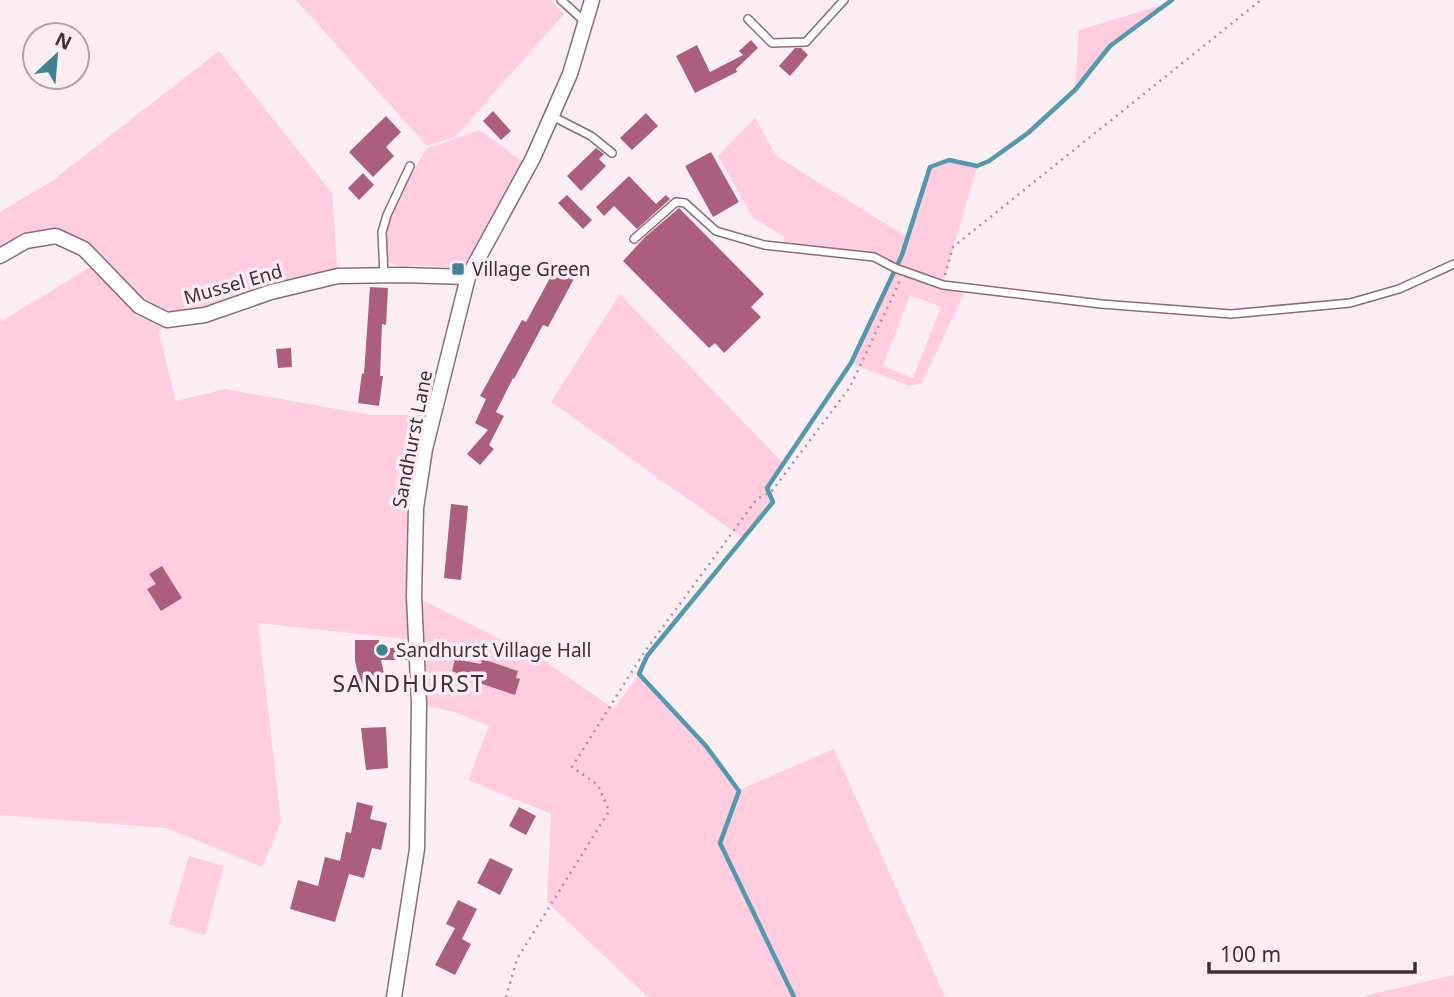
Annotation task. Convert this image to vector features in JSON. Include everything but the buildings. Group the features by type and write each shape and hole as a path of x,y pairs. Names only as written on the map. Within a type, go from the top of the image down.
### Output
{"street":[{"name":"Sandhurst Lane","path":"394,997 417,849 419,735 414,596 416,508 433,415 468,277 533,158 552,116 570,74 592,0"},
{"name":"Mussel End","path":"0,256 26,241 56,236 83,249 139,306 167,320 205,315 271,292 338,276 468,277"}],"lane":[{"path":"561,0 584,21"},
{"path":"748,19 772,43 806,43 844,0"},
{"path":"552,116 591,136 612,153"},
{"path":"384,275 382,232 410,166"},
{"path":"635,239 676,202 685,202 716,231 764,245 874,257 943,285 1101,304 1231,314 1349,303 1399,289 1454,264"}],"path":[{"path":"943,285 953,247 1261,0"},
{"path":"506,997 517,959 609,810 598,785 572,767 643,654 757,499 772,491 850,387 905,271"}],"shaded area":[{"path":"296,0 551,0 564,14 455,137 427,146"},
{"path":"1166,4 1110,46 1075,90 1079,30"},
{"path":"219,51 332,193 338,276 167,320 159,333 176,401 225,389 371,415 433,415 414,596 548,663 614,709 639,674 706,746 739,790 834,749 945,997 648,997 547,902 551,814 468,780 489,726 454,712 419,704 415,640 258,623 281,822 262,867 166,828 0,815 0,322 97,263 56,236 0,256 0,212 52,181"},
{"path":"755,118 776,156 907,237 930,167 949,160 977,166 943,284 967,287 922,383 909,386 851,363 895,268 874,257 784,247 784,236 753,218 718,156","holes":["910,295 941,307 913,378 883,366"]},
{"path":"480,130 523,162 468,262 452,267 394,265 388,261 387,231 391,217 403,189 426,149"},
{"path":"620,294 784,464 767,488 773,502 743,538 551,402"},
{"path":"189,856 224,866 205,935 169,924"},
{"path":"1454,975 1454,997 1360,997"}],"waterway":[{"path":"794,997 720,843 739,791 706,746 639,674 647,656 773,502 767,488 851,363 902,255 930,167 949,160 977,166 989,161 1028,133 1075,90 1110,46 1172,0"}],"place":[{"name":"Village Green","path":"458,269"},
{"name":"Sandhurst Village Hall","path":"382,650"}],"district":[{"name":"SANDHURST","path":"409,684"}]}
